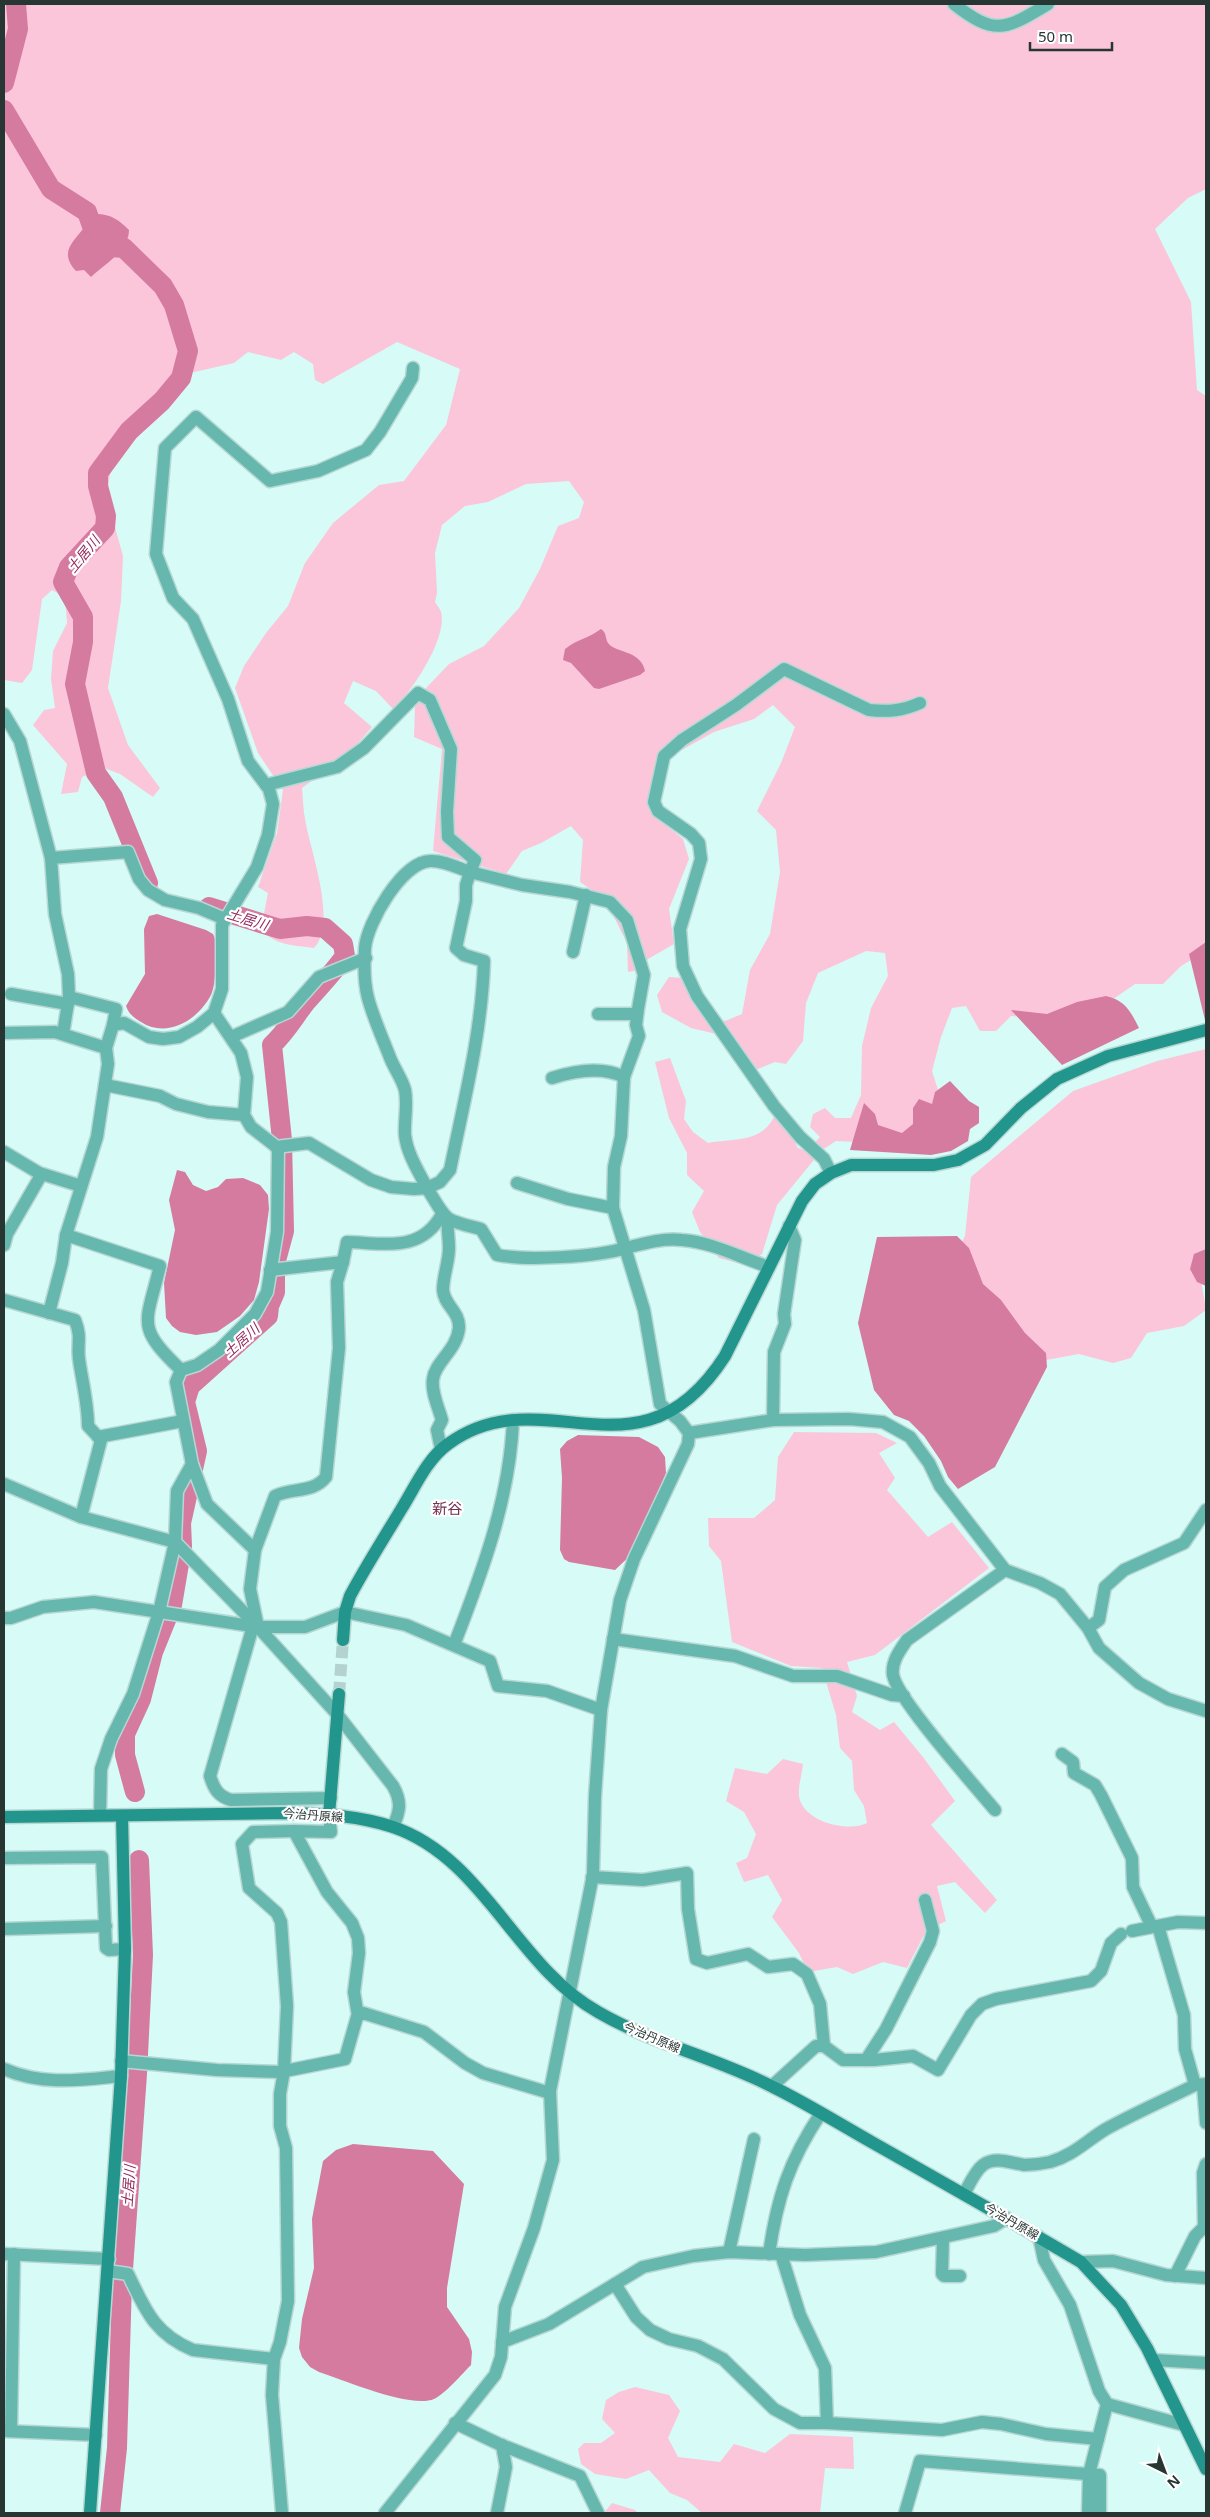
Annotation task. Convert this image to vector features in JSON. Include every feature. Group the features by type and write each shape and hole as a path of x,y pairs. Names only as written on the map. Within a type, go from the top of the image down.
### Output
{"street":[{"path":"954,4 973,18 1002,28 1014,24 1048,4"},
{"path":"113,1025 124,1023 149,1037 163,1039 179,1037 191,1031 214,1013 222,989 222,925 257,866 262,853 273,804 266,785 248,761 228,699 193,619 173,598 156,554 165,448 196,417 270,481 318,471 366,450 412,378 413,368"},
{"path":"830,1173 824,1159 800,1137 774,1106 698,996 684,966 680,929 701,859 699,843 691,834 658,811 654,802 664,756 682,740 736,705 784,669 869,710 885,712 904,710 920,703"},
{"path":"214,1013 241,1054 248,1077 244,1115 251,1128 277,1146 309,1143 371,1180 391,1187 414,1190 427,1188 440,1182 450,1170 477,1034 484,961 464,955 456,948 466,900 466,885 475,860 448,837 447,812 451,749 430,700 418,693 364,748 337,767 266,785"},
{"path":"4,714 20,741 51,858 56,914 68,974 68,1001 63,1034"},
{"path":"51,858 128,852 138,879 148,890 165,900 199,908 225,919"},
{"path":"441,1449 437,1430 442,1420 433,1393 432,1379 435,1371 456,1341 459,1327 456,1314 445,1300 443,1290 449,1248 445,1217 427,1188 410,1153 405,1136 405,1089 389,1055 368,999 365,983 365,949 368,936 376,918 389,894 404,874 412,867 428,860 522,885 610,902 628,920 644,975 637,1014 639,1036 624,1077 621,1136 614,1166 612,1208 644,1310 660,1404 670,1411 690,1433"},
{"path":"573,952 586,896"},
{"path":"231,1037 288,1012 319,977 366,958"},
{"path":"11,994 116,1009 106,1048 105,1085 97,1137 66,1235 62,1263 49,1313"},
{"path":"598,1014 637,1014"},
{"path":"343,1640 350,1596 425,1470 441,1449 462,1434 478,1426 513,1420 617,1426 651,1420 684,1404 712,1376 725,1356 789,1226 802,1201 814,1184 830,1173 852,1165 934,1165 958,1160 985,1145 1021,1108 1058,1079 1108,1056 1206,1030"},
{"path":"4,1033 55,1032 106,1048"},
{"path":"552,1078 565,1074 600,1071 614,1072 624,1077"},
{"path":"105,1085 160,1096 176,1104 208,1112 244,1115"},
{"path":"255,1550 207,1504 192,1464 176,1382 181,1370 197,1364 219,1350 255,1314 268,1292 277,1232 277,1146"},
{"path":"4,1152 39,1173 81,1186"},
{"path":"4,1245 7,1234 40,1177 39,1173"},
{"path":"517,1183 568,1199 612,1208"},
{"path":"445,1217 481,1229 498,1255 517,1259 593,1254 659,1240 681,1240 699,1242 769,1267"},
{"path":"331,1798 231,1800 221,1797 213,1787 210,1776 255,1627 250,1589 255,1550 275,1496 286,1490 309,1490 319,1486 326,1477 338,1348 337,1282 347,1242 400,1244 418,1239 434,1228 445,1217"},
{"path":"773,1420 774,1352 785,1324 784,1314 795,1240 789,1226"},
{"path":"66,1235 160,1266 146,1325 151,1339 181,1370"},
{"path":"270,1270 343,1262"},
{"path":"4,1300 75,1320 80,1335 79,1357 88,1408 88,1426 101,1440 81,1517"},
{"path":"690,1433 773,1420 849,1419 883,1422 910,1437 929,1463 940,1486 1005,1570 1040,1583 1060,1594 1088,1628 1099,1648 1139,1683 1168,1700 1206,1711"},
{"path":"454,1645 483,1572 512,1452 513,1420"},
{"path":"98,1436 183,1421"},
{"path":"385,2513 495,2375 501,2358 504,2307 534,2228 553,2160 550,2093 568,1992 592,1877 601,1710 620,1600 634,1559 688,1444 690,1433"},
{"path":"100,1815 101,1769 111,1739 133,1694 159,1612 175,1542 177,1491 192,1464"},
{"path":"4,1484 81,1517 175,1542 337,1714 398,1796 401,1808 393,1827"},
{"path":"1088,1628 1099,1620 1105,1587 1124,1570 1184,1543 1206,1510"},
{"path":"995,1810 948,1754 904,1696 893,1675 896,1655 907,1640 1005,1570"},
{"path":"4,1618 11,1618 43,1607 94,1602 255,1627 305,1627 346,1612 406,1625 490,1660 498,1686 547,1690 601,1710"},
{"path":"613,1639 735,1656 793,1676 837,1676 892,1694 904,1696"},
{"path":"282,2513 272,2395 274,2359 280,2342 288,2301 286,2148 280,2126 280,2094 284,2071 286,2006 280,1922 277,1913 249,1888 242,1844 253,1832 331,1832 329,1815 339,1694"},
{"path":"1062,1754 1073,1762 1074,1773 1095,1785 1102,1795 1132,1858 1133,1887 1155,1927 1184,2016 1185,2048 1201,2085 1206,2123"},
{"name":"今治丹原線","path":"4,1818 291,1813 329,1815 393,1827 429,1846 447,1859 468,1879 542,1968 568,1992 597,2012 624,2026 772,2086 1007,2218 1081,2262 1121,2305 1153,2360 1206,2469"},
{"path":"90,2513 110,2267 121,2076 126,2062 122,1816"},
{"path":"126,2062 217,2070 284,2071 345,2059 358,2016 354,1992 360,1954 358,1938 352,1923 327,1892 294,1831"},
{"path":"4,1858 102,1857 106,1948 109,1950 125,1949"},
{"path":"592,1877 643,1880 687,1874 688,1910 696,1959 708,1963 748,1954 768,1967 793,1964 807,1974 820,2004 824,2046"},
{"path":"866,2060 886,2029 930,1942 933,1931 924,1900"},
{"path":"772,2086 816,2046 824,2046 843,2060 913,2056 938,2070 971,2015 982,2004 996,1999 1091,1982 1101,1971 1111,1943 1126,1932 1178,1922 1206,1923"},
{"path":"4,1929 106,1926"},
{"path":"358,2016 363,2013 424,2032 465,2063 483,2073 550,2093"},
{"path":"4,2069 31,2079 55,2082 121,2076"},
{"path":"964,2194 983,2165 991,2161 1005,2161 1024,2165 1054,2161 1078,2150 1110,2127 1201,2085"},
{"path":"821,2113 793,2160 780,2192 775,2254 800,2315 825,2368 827,2423"},
{"path":"729,2252 754,2139"},
{"path":"1176,2276 1195,2236 1204,2227 1203,2173 1206,2164"},
{"path":"502,2342 549,2324 642,2267 693,2256 729,2252 775,2254 876,2252 994,2226 1007,2218"},
{"path":"1039,2237 1044,2260 1070,2305 1099,2391 1107,2404 1184,2426"},
{"path":"943,2238 942,2274 944,2276 960,2276"},
{"path":"96,2435 7,2431 9,2254 110,2267 128,2274 147,2315 157,2328 180,2345 193,2350 274,2359"},
{"path":"1081,2262 1114,2261 1176,2276 1206,2278"},
{"path":"614,2284 636,2317 650,2330 669,2339 698,2346 723,2359 774,2409 800,2423 942,2430 982,2422 1002,2424 1046,2434 1098,2439"},
{"path":"1153,2360 1206,2363"},
{"path":"1088,2513 1089,2474 1107,2404"},
{"path":"455,2423 502,2446 580,2476 598,2513"},
{"path":"497,2513 506,2467 502,2446"},
{"path":"905,2513 920,2461 1100,2475 1100,2513"}],"shaded area":[{"path":"4,4 1206,4 1206,189 1188,198 1155,229 1191,302 1197,390 1206,396 1206,951 1181,966 1163,984 1135,984 1109,1002 1046,1019 1011,1016 996,1031 980,1031 966,1006 952,1008 941,1037 932,1071 939,1093 915,1131 897,1141 836,1141 822,1150 777,1205 762,1254 746,1265 719,1258 700,1232 692,1212 704,1191 687,1175 687,1153 669,1118 655,1062 670,1058 686,1101 684,1119 693,1132 708,1143 746,1138 754,1135 762,1131 774,1117 786,1124 798,1148 807,1151 820,1137 810,1127 813,1114 825,1108 835,1118 851,1118 861,1095 862,1046 871,1008 888,976 885,953 866,951 818,973 806,1003 803,1041 786,1064 775,1062 753,1071 733,1038 691,1028 662,1012 657,995 669,977 684,978 699,1011 725,1021 742,1014 750,970 770,934 780,872 776,830 757,811 781,763 795,727 773,705 754,719 714,732 655,765 652,814 683,839 689,859 669,909 674,944 648,959 639,970 628,972 627,943 605,899 580,882 583,840 571,826 541,843 522,851 506,874 433,851 442,749 414,737 415,707 427,687 449,664 484,646 519,608 540,569 558,526 579,518 584,502 569,481 526,484 488,502 465,506 442,525 435,553 437,593 435,602 441,612 442,623 434,650 409,691 393,709 376,691 353,681 344,703 372,727 348,755 302,788 305,819 323,904 321,937 314,948 285,944 266,935 261,929 268,893 258,887 277,833 283,790 258,753 235,688 244,666 266,633 288,606 305,563 333,523 379,485 404,481 446,425 460,369 397,342 323,384 315,380 313,364 294,352 281,360 248,352 234,363 190,373 165,409 125,450 111,469 108,487 113,520 123,556 121,601 108,688 128,745 160,788 153,797 120,774 104,768 82,777 78,792 61,794 67,764 33,725 44,710 55,708 51,679 53,651 67,623 65,597 52,590 42,599 32,670 22,683 4,680"},
{"path":"98,214 115,219 129,230 128,237 121,250 91,277 84,270 76,271 68,258 68,252 86,225 85,222"},
{"path":"601,629 611,646 639,659 645,671 640,675 599,689 594,688 571,663 563,660 565,649"},
{"path":"157,914 206,930 213,934 216,941 215,976 211,995 190,1019 171,1028 151,1027 134,1017 126,1006 145,974 144,929 149,916"},
{"path":"1206,942 1206,1020 1205,1020 1189,954"},
{"path":"1106,996 1123,1004 1139,1028 1062,1065 1011,1010 1047,1014 1077,1002"},
{"path":"1206,1049 1206,1261 1199,1267 1206,1310 1184,1326 1147,1333 1131,1358 1113,1363 1079,1354 1035,1362 953,1258 965,1236 971,1177 1073,1091 1157,1061"},
{"path":"950,1081 969,1101 979,1107 979,1123 970,1129 968,1141 951,1151 931,1155 850,1150 864,1103 875,1114 878,1125 902,1133 913,1124 913,1108 919,1099 932,1104 935,1092"},
{"path":"177,1170 185,1172 193,1185 206,1191 218,1187 226,1179 243,1178 260,1185 268,1195 269,1209 259,1282 254,1300 240,1316 217,1332 196,1335 180,1332 166,1318 164,1283 175,1230 169,1200"},
{"path":"957,1236 969,1248 983,1284 1001,1300 1025,1333 1046,1353 1047,1367 995,1467 958,1489 948,1477 941,1461 924,1436 909,1421 894,1415 874,1390 858,1323 877,1237"},
{"path":"1206,1249 1206,1286 1197,1282 1190,1269 1194,1254"},
{"path":"794,1432 876,1433 897,1443 879,1453 895,1478 887,1490 928,1537 952,1522 989,1568 875,1655 847,1662 857,1696 852,1712 880,1730 894,1722 923,1757 955,1801 931,1825 997,1900 985,1913 955,1882 937,1886 946,1921 926,1931 907,1968 883,1962 853,1974 837,1967 808,1972 799,1953 772,1917 782,1900 768,1875 744,1882 736,1863 747,1858 756,1834 744,1812 726,1801 735,1768 767,1774 783,1759 803,1764 799,1796 802,1805 808,1812 827,1823 837,1825 848,1827 867,1823 864,1806 854,1790 852,1761 840,1748 836,1715 822,1668 791,1666 732,1642 721,1561 709,1546 708,1518 754,1518 775,1500 778,1457"},
{"path":"578,1435 639,1437 658,1447 665,1457 666,1473 635,1551 615,1570 569,1562 564,1559 560,1550 562,1478 560,1449 567,1441"},
{"path":"353,2144 433,2151 464,2184 447,2288 447,2307 469,2339 472,2352 471,2365 434,2399 423,2401 394,2397 319,2372 310,2367 302,2357 299,2348 302,2319 314,2268 312,2219 323,2161 336,2150"},
{"path":"635,2387 669,2395 680,2411 668,2438 678,2457 720,2462 734,2444 765,2453 790,2434 853,2437 854,2469 825,2468 820,2513 702,2513 687,2500 670,2493 649,2470 626,2479 595,2474 581,2464 578,2449 584,2443 601,2443 615,2433 602,2419 606,2400 619,2392"},
{"path":"612,2503 635,2510 638,2513 604,2513"}],"waterway":[{"name":"土居川","path":"4,83 18,29 16,4"},
{"name":"土居川","path":"4,110 51,189 87,212 99,246 124,248 163,286 174,305 188,351 181,378 162,401 129,431 98,473 98,486 106,516 105,528 69,567 63,582 83,617 83,642 75,684 96,773 113,797 148,883"},
{"name":"土居川","path":"135,1792 125,1755 125,1734 141,1699 153,1652 172,1605 182,1546 181,1523 197,1451 185,1402 190,1386 268,1316 269,1306 275,1292 275,1264 284,1231 282,1140 272,1045 345,956 343,944 325,928 307,926 280,929 209,907"},
{"name":"土居川","path":"110,2513 117,2448 122,2283 137,2074 143,1955 139,1860"}],"tunnel":[{"path":"339,1694 343,1640"}],"district":[{"name":"新谷","path":"447,1508"}]}
